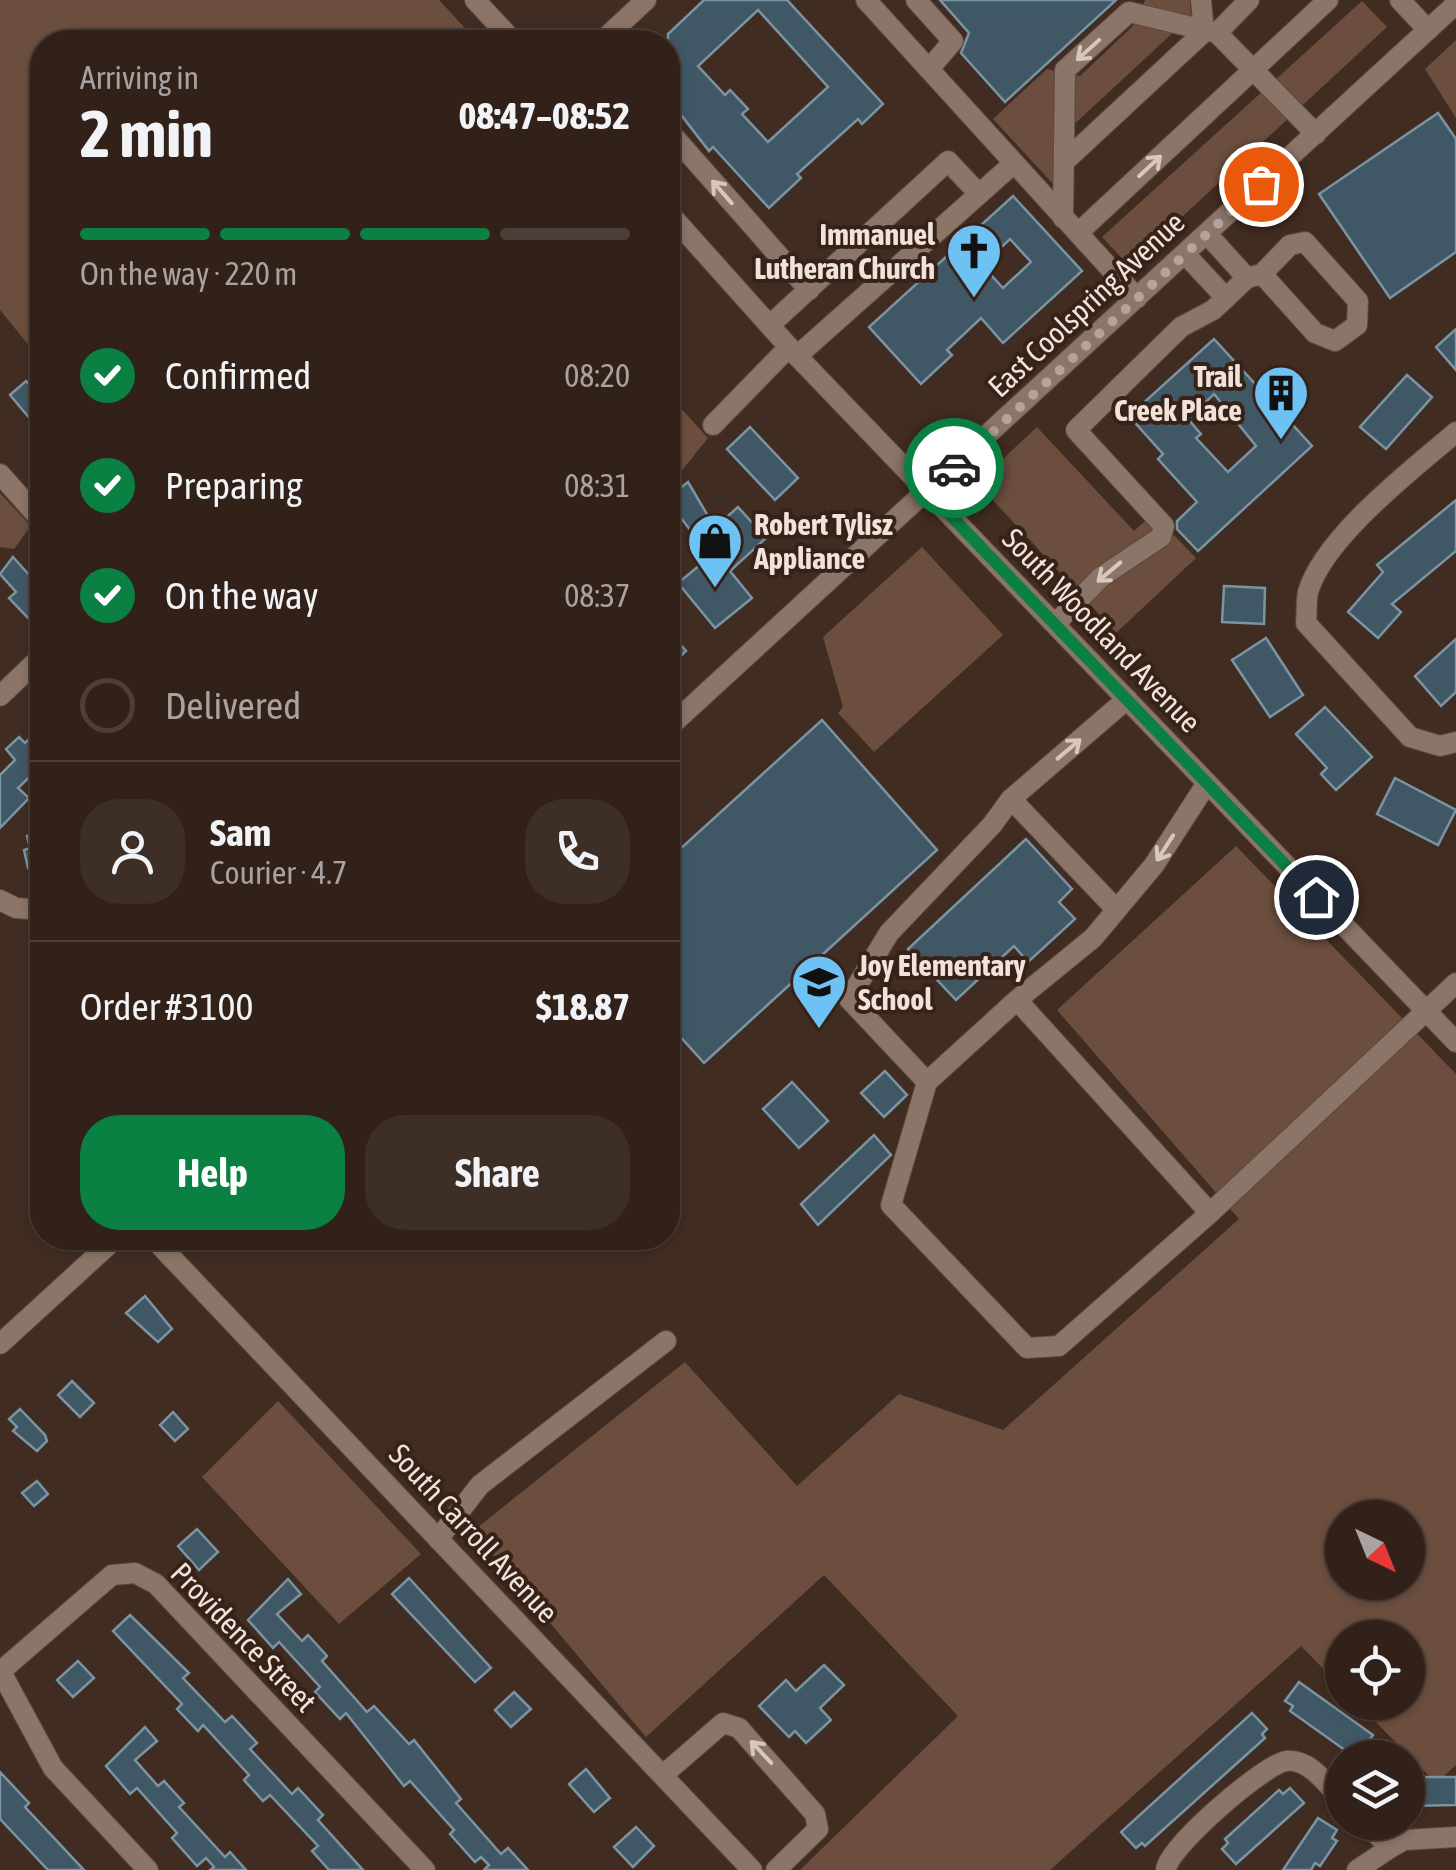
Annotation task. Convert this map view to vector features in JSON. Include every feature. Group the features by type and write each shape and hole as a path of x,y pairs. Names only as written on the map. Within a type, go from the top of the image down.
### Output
{"street":[{"path":"474,0 503,30"},
{"path":"614,30 646,0"},
{"path":"866,0 1137,298"},
{"path":"916,0 953,41 929,68"},
{"path":"1201,0 1210,32"},
{"path":"1064,162 1250,0"},
{"path":"1071,225 1252,71 1328,0"},
{"path":"1400,0 1428,30"},
{"name":"East Coolspring Avenue","path":"680,717 1456,4"},
{"path":"1071,225 1064,162 1065,70 1129,12 1210,32 1316,134"},
{"path":"680,144 809,290"},
{"path":"770,325 948,161 980,194"},
{"path":"712,425 1013,164"},
{"name":"South Woodland Avenue","path":"680,225 793,351 1456,1042"},
{"path":"1054,624 1102,577 1161,537 1164,526 1076,430 1181,326 1226,298 1254,276 1290,246 1305,242 1358,301 1358,325 1335,341 1315,333 1254,276 1207,234"},
{"path":"1185,254 1226,298"},
{"path":"1448,744 1410,737 1306,624 1308,591 1336,547 1373,504 1456,432"},
{"path":"0,474 30,508"},
{"path":"0,696 30,667"},
{"path":"927,1082 848,999 889,933 992,825 1011,798 1127,699"},
{"path":"1207,783 1154,866 1092,938 927,1082 891,1205 1026,1348 1059,1346 1210,1214 1456,983"},
{"path":"1011,798 1116,910"},
{"path":"0,900 16,908 30,909"},
{"path":"1017,1000 1210,1214"},
{"path":"0,1344 103,1250"},
{"name":"South Carroll Avenue","path":"164,1250 752,1870"},
{"path":"438,1539 480,1486 666,1341"},
{"name":"Providence Street","path":"0,1670 112,1575 135,1573 156,1584 424,1870"},
{"path":"0,1670 54,1768 148,1870"},
{"path":"663,1776 729,1722 808,1803 818,1829 776,1870"},
{"path":"1166,1870 1167,1862 1183,1841 1260,1773 1287,1761 1307,1765 1325,1783"},
{"path":"1357,1870 1404,1840 1456,1837"},
{"path":"1382,1840 1390,1848"}],"shaded area":[{"path":"0,0 439,0 467,30 30,30 30,347 0,310"},
{"path":"1145,0 1190,0 1191,16 1054,143 1055,186 993,119 1047,69 1080,76 1136,23"},
{"path":"1362,1 1387,27 1129,266 1102,237"},
{"path":"1456,40 1456,118 1425,69"},
{"path":"680,407 708,438 680,473"},
{"path":"1037,427 1134,531 1147,519 1157,527 1116,555 1077,591 977,483"},
{"path":"0,493 30,527 14,549 0,547"},
{"path":"1174,535 1196,558 1116,633 1087,601 1149,549"},
{"path":"922,547 1003,635 874,752 838,713 843,707 823,637"},
{"path":"1236,846 1456,1074 1456,1765 1436,1783 1425,1772 1425,1740 1394,1740 1374,1720 1425,1720 1425,1620 1325,1620 1325,1671 1301,1646 1050,1870 800,1870 958,1716 824,1575 646,1737 473,1531 685,1362 797,1486 899,1394 1003,1430 1239,1219 1057,1010"},
{"path":"278,1401 421,1554 339,1624 202,1477"}],"building":[{"path":"704,0 787,0 883,104 862,124 858,119 797,174 801,178 769,208 713,147 709,151 680,114 680,30 672,30","holes":["758,10 828,87 768,142 742,114 748,109 730,90 725,95 698,66"]},
{"path":"940,0 1116,0 1005,102 961,53 969,33"},
{"path":"1438,113 1456,139 1456,252 1390,298 1319,194"},
{"name":"Immanuel Lutheran Church","path":"1013,196 1082,271 1003,343 981,318 947,350 952,355 921,384 869,327","holes":["1010,239 1031,262 1003,288 982,265"]},
{"path":"1456,329 1456,370 1436,347"},
{"name":"Trail Creek Place","path":"1214,339 1312,446 1198,551 1177,529 1177,521 1197,502 1158,459 1163,454 1129,416","holes":["1214,394 1256,446 1228,472 1196,438 1201,434 1188,419"]},
{"path":"1407,375 1432,397 1386,449 1360,427"},
{"path":"26,381 30,386 30,419 10,395"},
{"path":"750,427 798,478 775,500 727,449"},
{"path":"688,482 711,521 694,535 680,519 680,488"},
{"path":"1456,500 1456,551 1392,604 1401,612 1378,638 1348,612 1383,572 1377,565"},
{"name":"Robert Tylisz Appliance","path":"738,507 766,538 730,571 752,598 715,628 680,581 733,538 720,523"},
{"path":"13,557 30,576 28,618 9,598 16,592 0,574"},
{"path":"1224,586 1265,588 1264,624 1222,622"},
{"path":"1266,638 1303,695 1270,717 1232,660"},
{"path":"1456,639 1456,692 1441,706 1415,676"},
{"path":"1325,707 1372,757 1336,790 1321,774 1327,768 1296,734"},
{"path":"822,720 937,850 704,1063 680,1036 680,849"},
{"path":"19,737 25,743 30,738 30,776 18,788 29,798 0,828 0,775 15,760 6,749"},
{"path":"1395,778 1456,810 1438,845 1377,814"},
{"path":"1026,839 1072,889 1059,902 1075,919 1028,962 1014,946 956,1000 908,949"},
{"path":"30,848 30,868 28,868 24,850"},
{"path":"885,1071 907,1095 884,1117 861,1093"},
{"path":"792,1082 828,1121 799,1148 763,1109"},
{"path":"874,1135 891,1155 818,1225 801,1204"},
{"path":"145,1296 172,1329 158,1342 126,1313"},
{"path":"72,1381 94,1403 80,1417 58,1395"},
{"path":"20,1409 45,1435 47,1441 37,1451 13,1431 17,1427 9,1419"},
{"path":"173,1412 188,1429 175,1441 160,1425"},
{"path":"37,1481 48,1494 34,1506 22,1493"},
{"path":"197,1529 218,1552 199,1570 178,1546"},
{"path":"409,1578 491,1668 475,1682 392,1594"},
{"path":"288,1579 301,1594 277,1614 302,1641 308,1635 327,1656 322,1661 367,1712 374,1706 409,1744 414,1740 461,1799 456,1803 501,1854 508,1848 528,1870 484,1870 489,1865 481,1857 475,1862 450,1834 454,1830 410,1781 404,1786 346,1713 340,1719 315,1692 320,1687 279,1642 273,1648 248,1620"},
{"path":"130,1615 189,1673 183,1678 225,1722 232,1716 257,1743 250,1749 292,1794 298,1788 323,1815 318,1820 363,1870 329,1870 312,1851 318,1846 270,1795 263,1801 244,1780 249,1775 203,1725 198,1731 177,1709 182,1704 113,1631"},
{"path":"78,1661 94,1678 73,1697 57,1680"},
{"path":"824,1665 844,1685 820,1708 831,1720 806,1743 795,1731 789,1737 759,1706 786,1680 796,1691"},
{"path":"1299,1682 1325,1701 1325,1720 1352,1720 1373,1735 1369,1740 1331,1740 1290,1711 1293,1706 1285,1701"},
{"path":"514,1692 531,1709 511,1727 495,1710"},
{"path":"1252,1713 1267,1729 1262,1734 1265,1738 1145,1846 1142,1843 1136,1848 1121,1832"},
{"path":"145,1727 157,1741 135,1760 158,1786 164,1781 184,1803 179,1807 225,1857 230,1852 246,1870 210,1870 214,1867 206,1858 197,1866 172,1838 177,1833 137,1788 130,1794 106,1766"},
{"path":"586,1769 610,1798 594,1812 569,1784"},
{"path":"0,1772 29,1803 25,1807 84,1870 48,1870 0,1819"},
{"path":"1425,1777 1456,1777 1456,1805 1425,1806"},
{"path":"1290,1788 1304,1803 1236,1864 1222,1849 1228,1843 1225,1839 1279,1790 1283,1794"},
{"path":"1318,1818 1325,1822 1325,1840 1337,1841 1320,1866 1315,1863 1311,1870 1283,1870"},
{"path":"636,1827 654,1846 633,1867 614,1847"}],"way so far":[{"path":"954,468 1261,184"}],"place":[{"name":"Immanuel Lutheran Church","path":"974,300"},
{"name":"Trail Creek Place","path":"1281,442"},
{"name":"Robert Tylisz Appliance","path":"715,590"},
{"name":"Joy Elementary School","path":"819,1031"}],"route":[{"path":"954,468 928,492 1316,897"}]}
